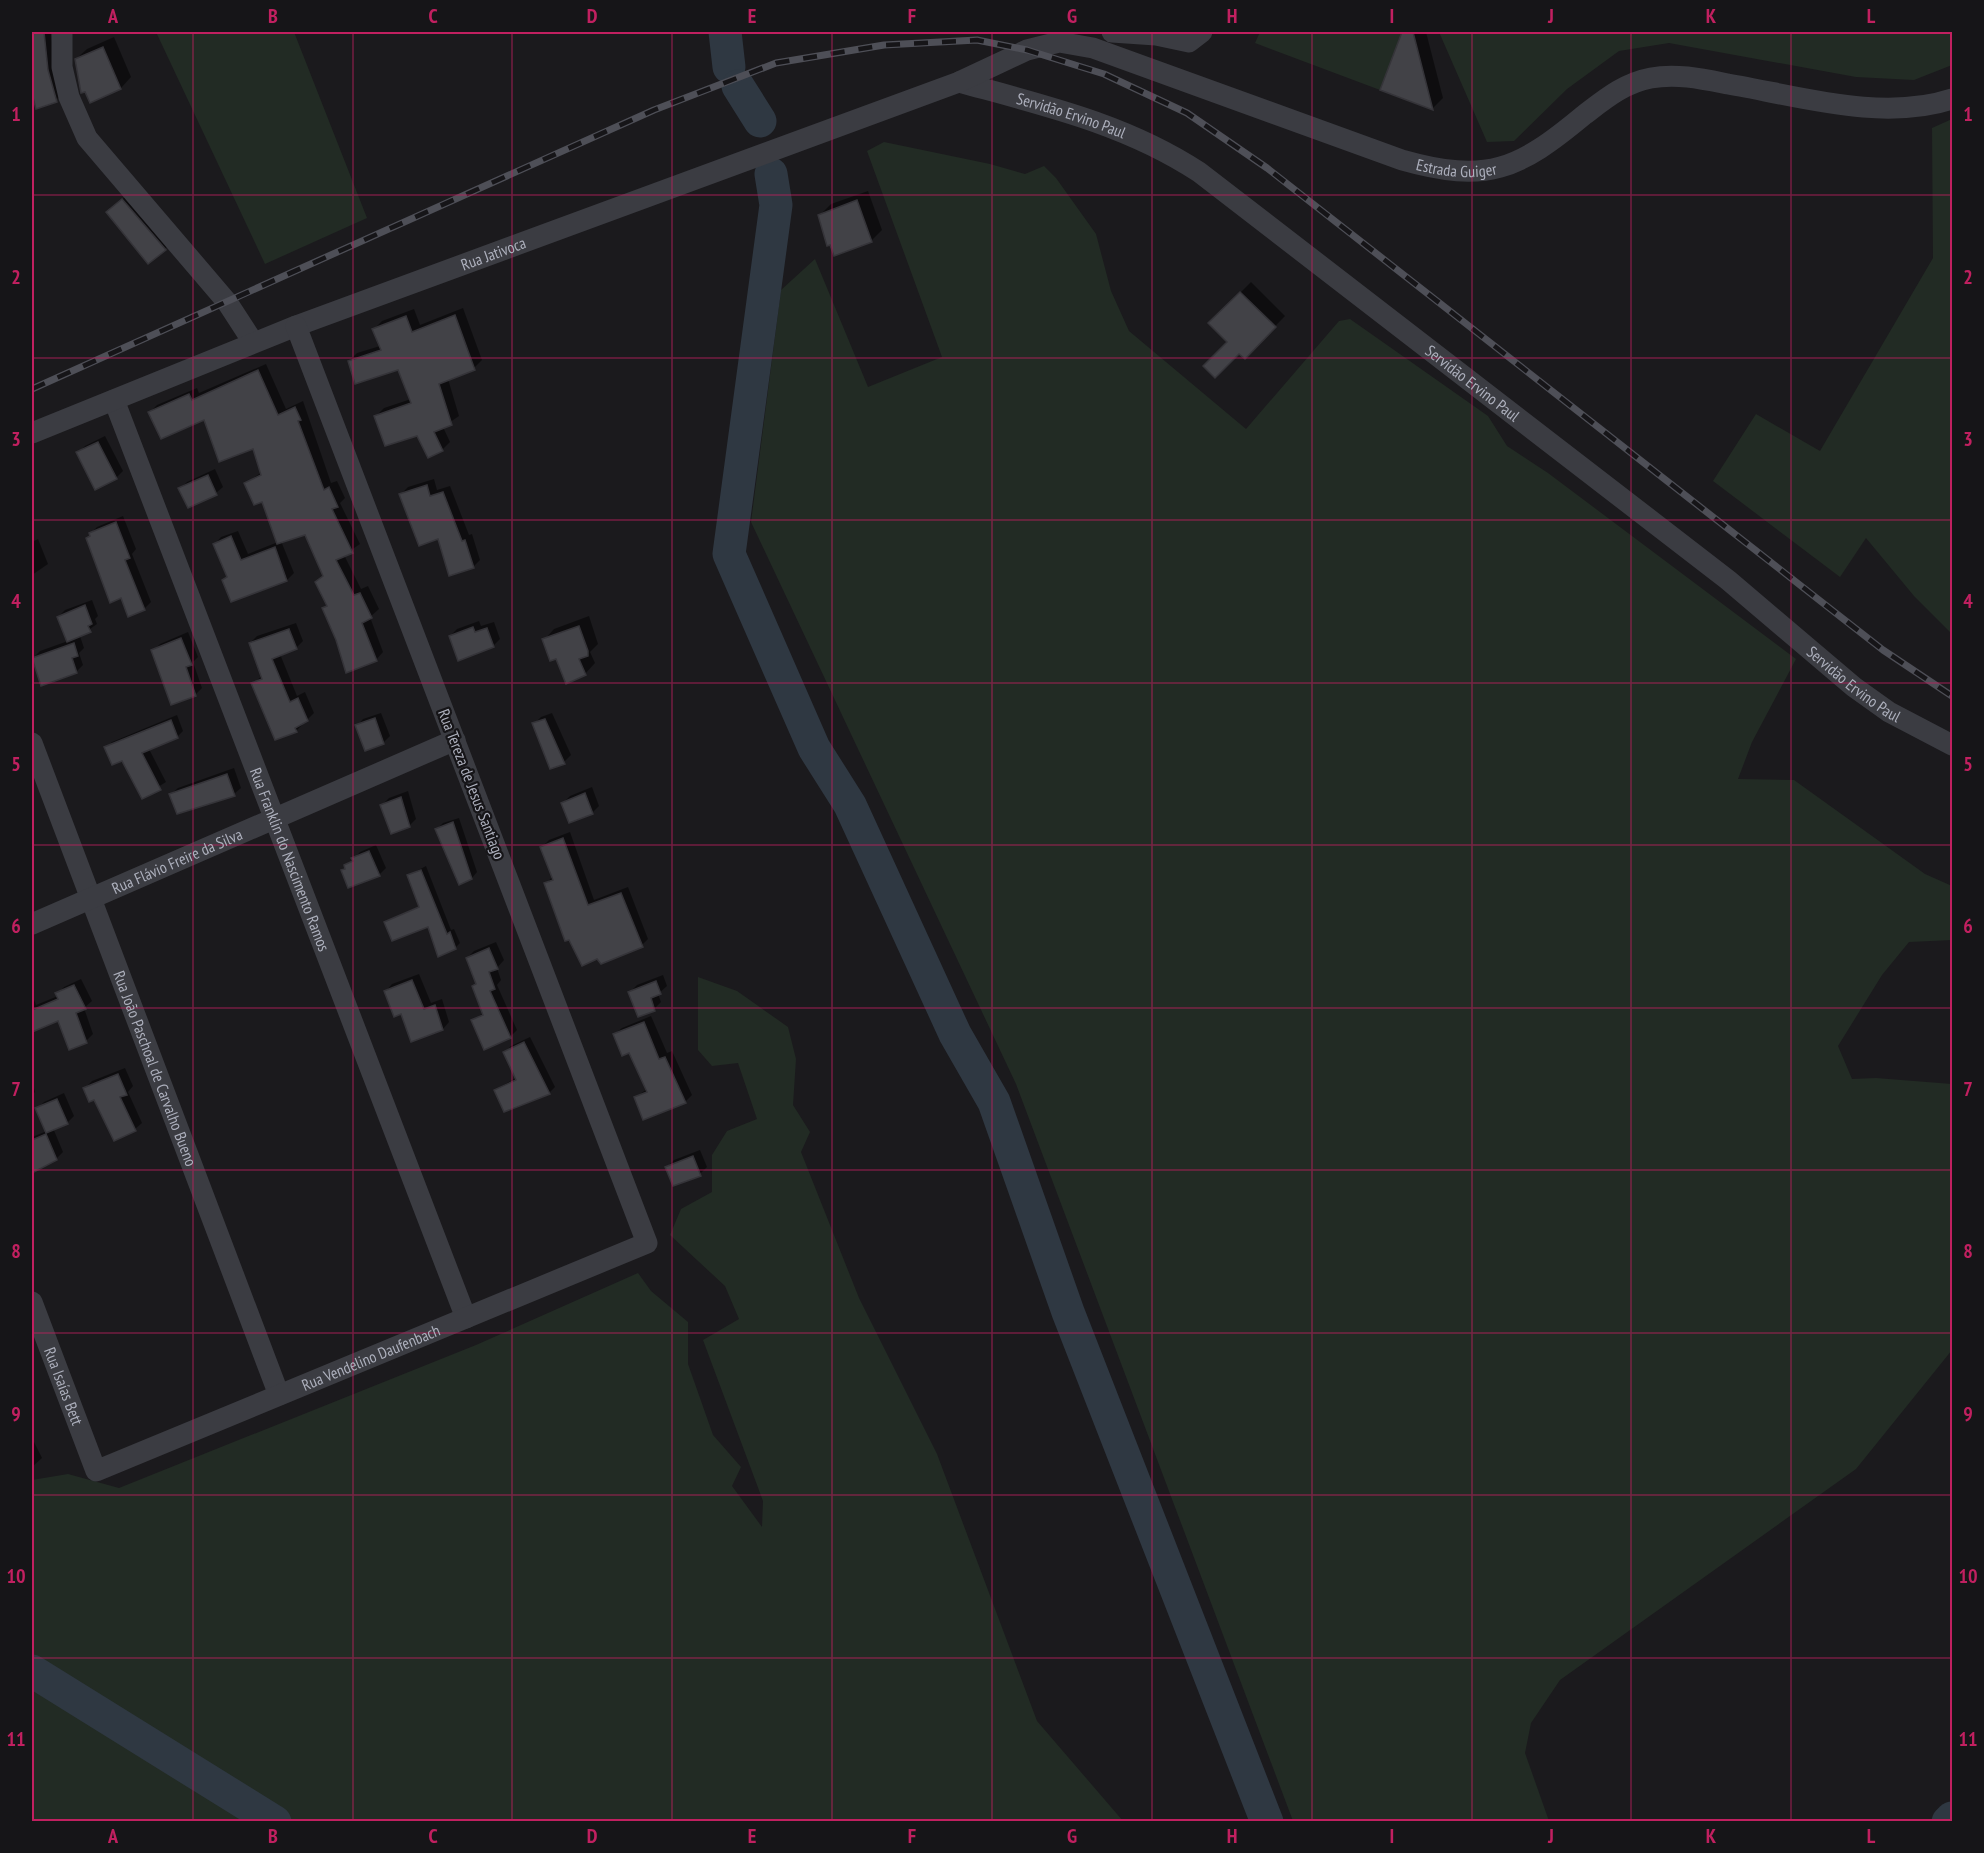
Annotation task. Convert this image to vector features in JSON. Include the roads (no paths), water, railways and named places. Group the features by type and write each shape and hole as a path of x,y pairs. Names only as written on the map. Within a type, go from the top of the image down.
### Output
{"street":[{"path":"62,32 62,67 66,87 87,138 227,302 253,342"},
{"path":"1059,42 1068,35 1084,32"},
{"path":"1112,32 1156,35 1189,42 1202,32"},
{"name":"Estrada Guiger","path":"959,82 1027,50 1059,42 1093,48 1165,72 1402,160 1439,171 1467,173 1496,169 1521,161 1544,148 1609,95 1632,83 1652,77 1697,78 1866,106 1919,107 1953,99"},
{"name":"Rua Jativoca","path":"32,433 253,342 959,82"},
{"name":"Servidão Ervino Paul","path":"959,82 1095,121 1166,150 1728,580 1854,687 1889,712 1953,745"},
{"name":"Rua Tereza de Jesus Santiago","path":"296,326 647,1243"},
{"name":"Rua Franklin do Nascimento Ramos","path":"114,400 466,1318"},
{"name":"Rua Flávio Freire da Silva","path":"32,924 455,740"},
{"name":"Rua João Paschoal de Carvalho Bueno","path":"32,743 279,1395"},
{"name":"Rua Vendelino Daufenbach","path":"96,1471 647,1243"},
{"name":"Rua Isaías Bett","path":"32,1302 96,1471"}],"waterway":[{"path":"725,32 729,67"},
{"path":"738,86 760,121"},
{"path":"771,174 776,205 729,554 814,748 850,805 955,1034 994,1102 1068,1312 1267,1822"},
{"path":"32,1671 275,1822"},
{"path":"1948,1822 1952,1818"}],"railway":[{"path":"32,389 654,110 776,63 884,45 977,40 1027,50 1104,74 1187,113 1267,168 1883,650 1952,696"}]}
